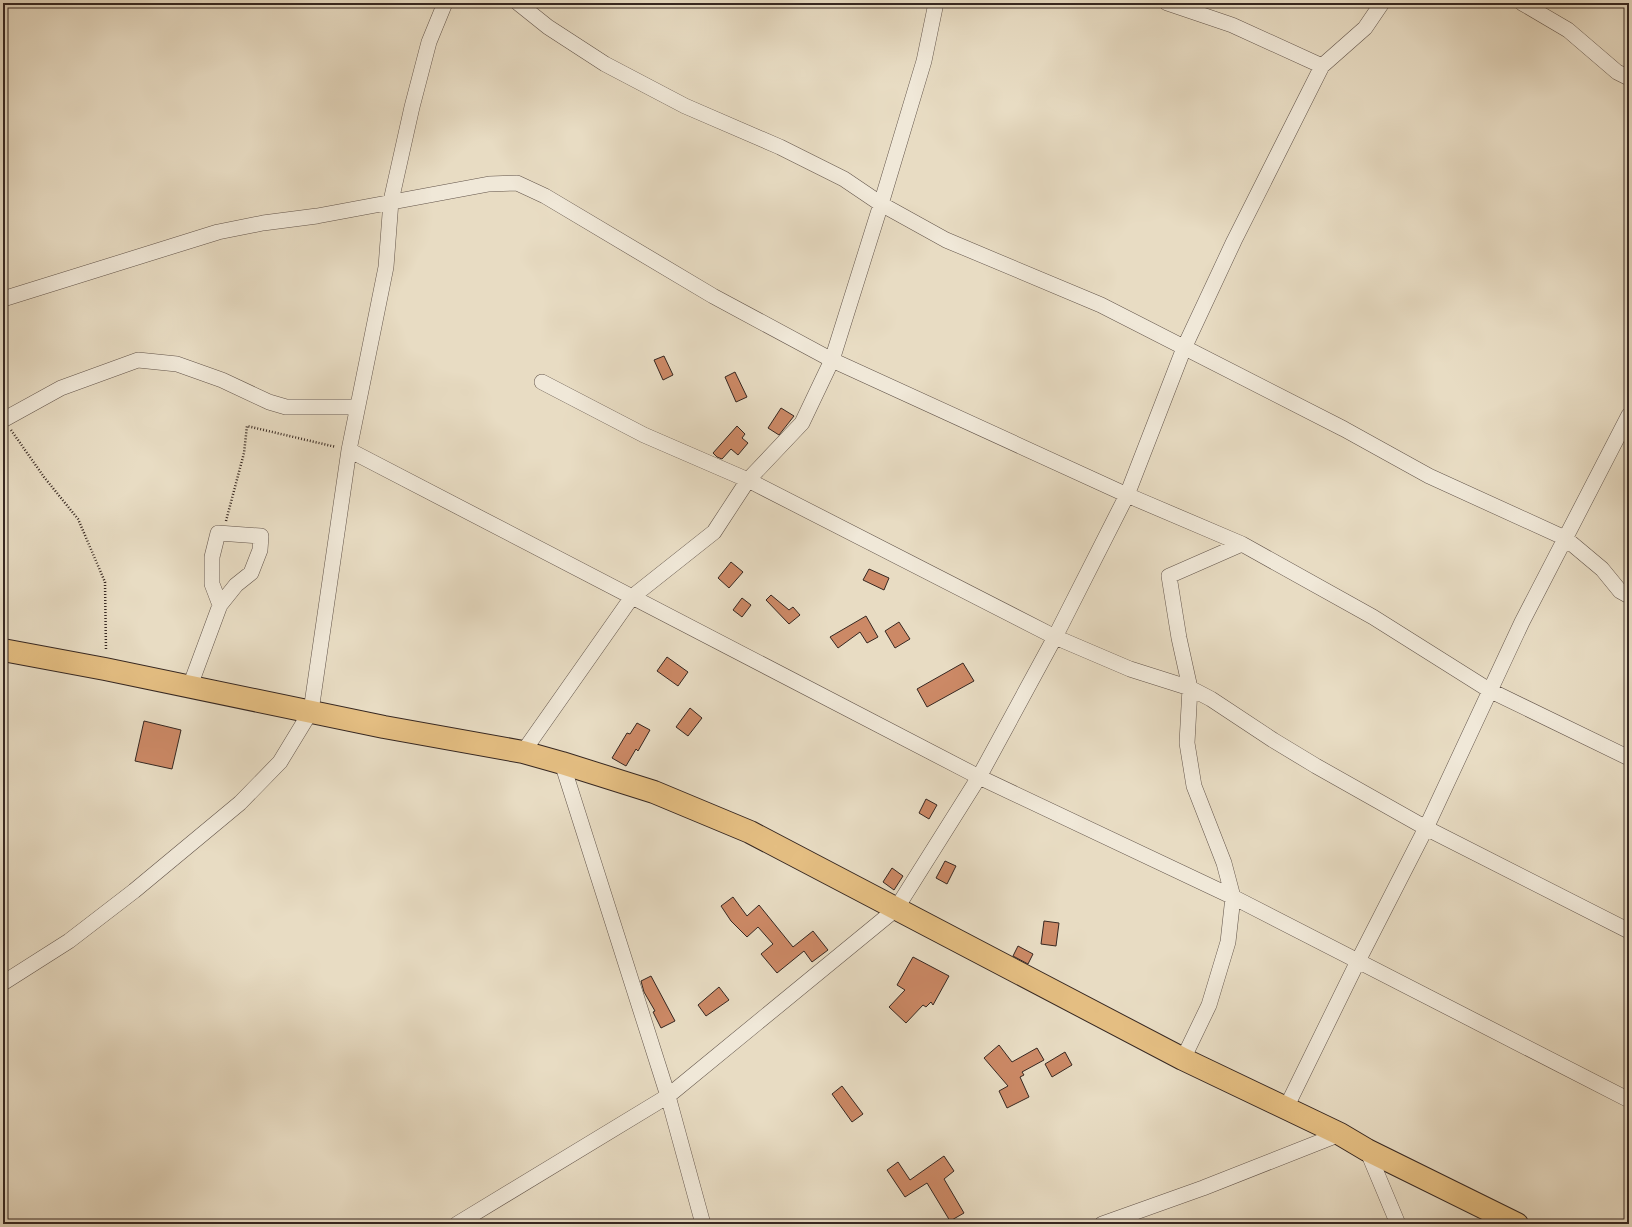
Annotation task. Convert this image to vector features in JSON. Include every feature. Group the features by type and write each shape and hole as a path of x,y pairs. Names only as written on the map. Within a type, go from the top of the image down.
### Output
{"highway":[{"path":"3,650 190,686 384,727 523,752 654,792 750,832 1183,1059 1340,1134 1368,1150 1515,1224"}],"street":[{"path":"3,983 69,941 122,900 240,802 280,762 311,712 349,450 386,267 391,201 412,107 429,42 445,3"},
{"path":"518,3 548,27 605,64 685,106 780,147 844,179 881,204 946,240 1101,305 1344,429 1429,476 1565,538 1602,569 1620,591 1629,596"},
{"path":"523,752 632,597 714,532 748,480 802,423 832,360 924,61 936,3"},
{"path":"1167,3 1232,25 1322,66"},
{"path":"457,1224 668,1096 896,909 979,778 1055,637 1127,495 1184,348 1234,241 1322,66 1366,28 1382,3"},
{"path":"1522,3 1568,30 1617,72 1629,78"},
{"path":"3,299 218,232 263,223 317,216 391,201 489,184 517,183 545,196 713,296 832,360 1127,495 1242,544 1373,617 1489,690 1629,758"},
{"path":"3,420 61,388 138,360 177,364 222,380 269,402 286,407 357,407"},
{"path":"542,382 644,435 748,480 1055,637 1130,669 1190,688 1211,699 1292,751 1426,828 1629,931"},
{"path":"1286,1108 1358,961 1426,828 1522,622 1629,415"},
{"path":"349,450 979,778 1233,897 1629,1100"},
{"path":"190,686 220,605 236,585 251,573 260,550 261,536 218,533 212,557 212,584 220,605"},
{"path":"1183,1059 1209,1005 1228,942 1233,897 1224,863 1194,786 1187,743 1190,688 1179,638 1169,576 1242,544"},
{"path":"562,763 668,1096 703,1224"},
{"path":"1102,1224 1203,1188 1340,1134"},
{"path":"1368,1150 1398,1224"}],"path":[{"path":"3,420 44,477 78,519 105,582 105,669"},
{"path":"218,533 227,519 244,453 247,426 349,450"}],"building":[{"path":"664,356 673,375 663,380 654,360"},
{"path":"735,372 747,397 736,402 725,377"},
{"path":"781,408 794,416 779,435 768,428"},
{"path":"737,426 745,434 742,438 748,443 738,455 731,449 722,459 717,457 713,453"},
{"path":"731,562 743,572 729,588 718,578"},
{"path":"869,569 889,578 884,590 863,580"},
{"path":"771,595 789,610 793,607 800,615 789,624 766,600"},
{"path":"742,598 751,605 742,617 733,610"},
{"path":"866,616 878,637 867,643 860,632 838,648 830,637"},
{"path":"899,622 910,639 895,648 885,631"},
{"path":"667,657 688,672 678,686 657,671"},
{"path":"963,663 974,681 927,707 917,689"},
{"path":"690,708 702,718 688,736 676,727"},
{"path":"144,721 181,730 172,769 135,761"},
{"path":"637,723 650,730 638,751 636,749 626,766 612,758 627,733 630,734"},
{"path":"926,799 937,805 929,819 919,813"},
{"path":"945,861 956,866 947,884 936,878"},
{"path":"892,868 903,876 894,890 883,882"},
{"path":"733,897 747,916 759,905 793,947 813,931 828,950 812,962 804,951 777,973 761,954 773,944 758,927 747,937 731,921 721,906"},
{"path":"1044,921 1059,923 1056,946 1041,944"},
{"path":"1018,946 1033,954 1028,964 1013,956"},
{"path":"913,957 949,976 933,1005 931,1002 926,1007 923,1005 906,1023 889,1007 905,990 897,985"},
{"path":"651,976 675,1021 661,1028 653,1012 655,1011 644,992 641,981"},
{"path":"719,987 729,1000 706,1016 698,1005"},
{"path":"999,1045 1012,1062 1037,1048 1044,1060 1022,1072 1024,1075 1020,1077 1029,1097 1007,1108 999,1091 1008,1086 984,1058"},
{"path":"1065,1052 1072,1065 1052,1077 1045,1064"},
{"path":"842,1086 863,1114 852,1122 832,1094"},
{"path":"944,1156 954,1171 944,1179 964,1213 950,1221 927,1183 905,1197 887,1170 898,1162 910,1180"}]}
